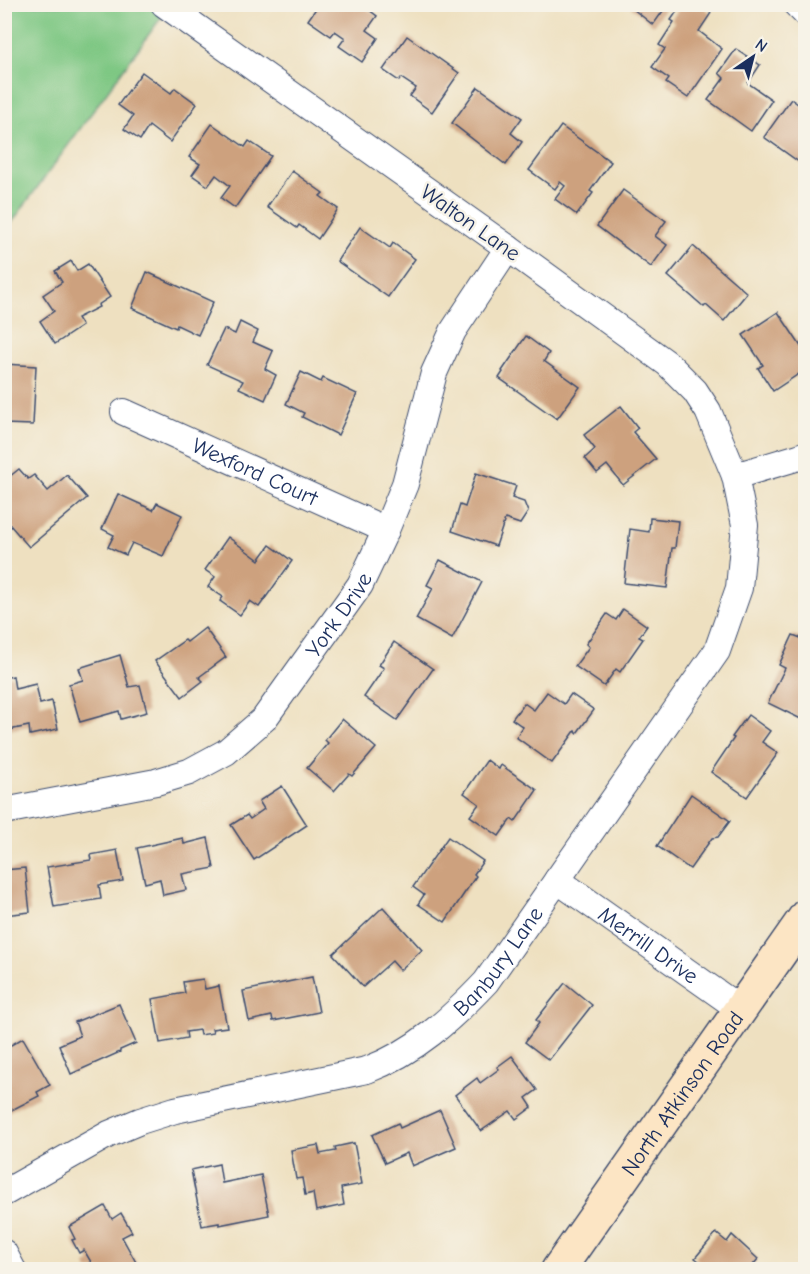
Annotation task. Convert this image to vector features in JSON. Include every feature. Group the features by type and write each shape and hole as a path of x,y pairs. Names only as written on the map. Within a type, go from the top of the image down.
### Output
{"main road":[{"name":"North Atkinson Road","path":"565,1267 806,916"}],"street":[{"name":"Walton Lane","path":"164,4 508,248 674,370 695,391 708,411 735,476"},
{"path":"796,4 806,14"},
{"name":"York Drive","path":"4,811 156,782 189,772 226,752 264,719 360,585 405,484 434,373 453,331 508,248"},
{"name":"Wexford Court","path":"124,412 386,530"},
{"path":"735,476 806,454"},
{"name":"Banbury Lane","path":"4,1193 109,1134 140,1120 175,1110 367,1070 391,1060 421,1041 458,1012 486,982 717,651 739,588 745,525 735,476"},
{"name":"Merrill Drive","path":"557,880 740,1009"},
{"path":"4,1253 13,1269"}],"green space":[{"path":"5,5 147,5 163,15 5,232"}],"building":[{"path":"319,4 361,4 377,16 367,30 378,38 362,62 339,46 345,38 335,31 331,36 308,20"},
{"path":"627,4 668,4 653,25"},
{"path":"682,4 699,4 711,13 699,31 722,49 688,98 666,83 669,79 652,67 665,49 659,45 674,22 671,20"},
{"path":"407,36 459,73 432,112 410,96 416,88 401,78 399,81 383,70"},
{"path":"736,49 760,65 748,83 772,100 751,131 708,100 724,78 719,73"},
{"path":"142,72 171,93 175,88 197,104 170,142 149,126 140,140 124,129 133,116 118,105"},
{"path":"478,87 522,118 511,133 522,142 506,165 452,123"},
{"path":"791,99 806,110 806,167 764,137"},
{"path":"212,124 245,147 249,141 271,156 235,208 221,198 230,186 216,175 208,186 192,175 200,164 189,157"},
{"path":"561,126 611,162 590,191 593,193 577,215 555,199 565,186 560,182 555,189 529,170"},
{"path":"292,171 323,193 320,196 338,209 318,239 299,225 297,228 267,207"},
{"path":"623,190 666,221 655,236 667,245 651,267 597,226"},
{"path":"360,227 390,248 393,243 415,259 388,297 337,261"},
{"path":"693,246 747,293 724,321 668,276"},
{"path":"71,261 77,271 88,264 110,297 98,305 99,307 77,318 82,326 55,344 40,321 54,311 43,295 62,282 55,271"},
{"path":"147,272 213,302 198,335 177,325 176,328 132,308"},
{"path":"778,312 806,354 806,369 773,391 758,368 763,365 743,335"},
{"path":"240,322 258,331 253,342 273,351 265,369 276,375 265,400 239,388 243,381 207,365 224,329 235,334"},
{"path":"526,336 549,353 544,361 580,387 557,419 499,378"},
{"path":"4,364 36,366 33,425 4,424"},
{"path":"301,372 321,382 323,378 357,394 338,435 302,417 304,413 286,404"},
{"path":"621,406 638,428 633,432 656,459 623,485 607,465 597,473 585,458 595,449 584,435"},
{"path":"19,469 28,479 34,475 48,491 67,475 87,498 29,547 4,518 4,481"},
{"path":"476,473 516,486 512,498 524,502 528,512 520,524 505,519 496,546 452,531 460,505 465,507"},
{"path":"118,494 153,510 157,503 182,515 163,556 132,543 126,555 108,547 114,535 102,529"},
{"path":"650,518 678,521 667,588 624,583 630,529 649,532"},
{"path":"228,537 259,560 270,545 292,561 259,607 250,601 240,615 220,601 223,597 208,587 215,577 205,570"},
{"path":"440,560 482,582 452,639 416,619 433,588 427,585"},
{"path":"623,609 647,626 639,637 643,639 620,672 616,669 604,686 575,666 589,647 586,644 607,614 616,620"},
{"path":"205,628 226,657 199,677 203,681 182,697 155,661"},
{"path":"793,635 806,640 806,716 803,720 768,703 785,668 779,665"},
{"path":"394,642 433,669 397,720 364,697 384,668 379,665"},
{"path":"120,655 129,687 140,685 147,712 121,719 119,711 80,722 69,684 83,680 79,668"},
{"path":"13,676 15,689 36,684 40,704 52,701 58,729 30,735 29,726 4,731 4,678"},
{"path":"547,692 564,704 571,694 594,710 577,733 575,731 552,763 516,737 523,727 512,719 524,703 534,710"},
{"path":"748,715 770,731 762,742 778,753 747,797 711,772"},
{"path":"342,719 376,748 352,776 349,774 334,791 307,768 328,743 325,740"},
{"path":"487,760 499,769 501,765 537,790 515,822 511,819 499,836 470,816 479,804 464,793"},
{"path":"282,786 307,825 254,860 231,825 247,815 250,819 264,809 259,801"},
{"path":"691,794 730,821 718,837 712,838 690,869 657,846"},
{"path":"448,837 483,861 474,874 476,876 445,922 418,904 424,895 413,887"},
{"path":"183,838 184,844 208,838 214,868 182,874 186,890 163,895 160,879 145,883 137,848"},
{"path":"117,850 123,881 99,885 101,899 54,907 47,867 91,860 90,855"},
{"path":"25,868 30,912 4,915 4,870"},
{"path":"383,907 422,950 400,970 392,961 363,987 333,954"},
{"path":"312,977 319,1012 273,1021 272,1016 249,1021 243,991"},
{"path":"203,979 205,989 219,986 227,1027 212,1029 213,1033 200,1035 199,1030 186,1032 187,1038 160,1043 152,999 185,993 183,982"},
{"path":"565,983 592,1005 549,1060 525,1042 539,1023 536,1020"},
{"path":"119,1004 136,1043 71,1074 59,1045 80,1036 75,1022"},
{"path":"23,1038 50,1085 37,1092 39,1096 4,1114 4,1049"},
{"path":"512,1056 537,1090 526,1098 532,1107 516,1119 510,1111 481,1131 455,1095 477,1078 480,1083"},
{"path":"440,1110 456,1147 412,1166 407,1153 385,1163 372,1135 398,1123 400,1128"},
{"path":"354,1143 362,1184 341,1188 344,1205 316,1211 313,1193 305,1195 302,1178 296,1179 291,1150 318,1145 320,1154 336,1151 335,1147"},
{"path":"219,1164 222,1183 261,1175 269,1215 202,1226 191,1170"},
{"path":"105,1206 112,1219 121,1213 132,1232 122,1237 138,1266 132,1270 88,1270 86,1265 91,1262 84,1250 79,1253 72,1240 75,1239 69,1227"},
{"path":"716,1233 727,1242 732,1235 758,1259 749,1270 706,1270 708,1268 695,1258"}]}
